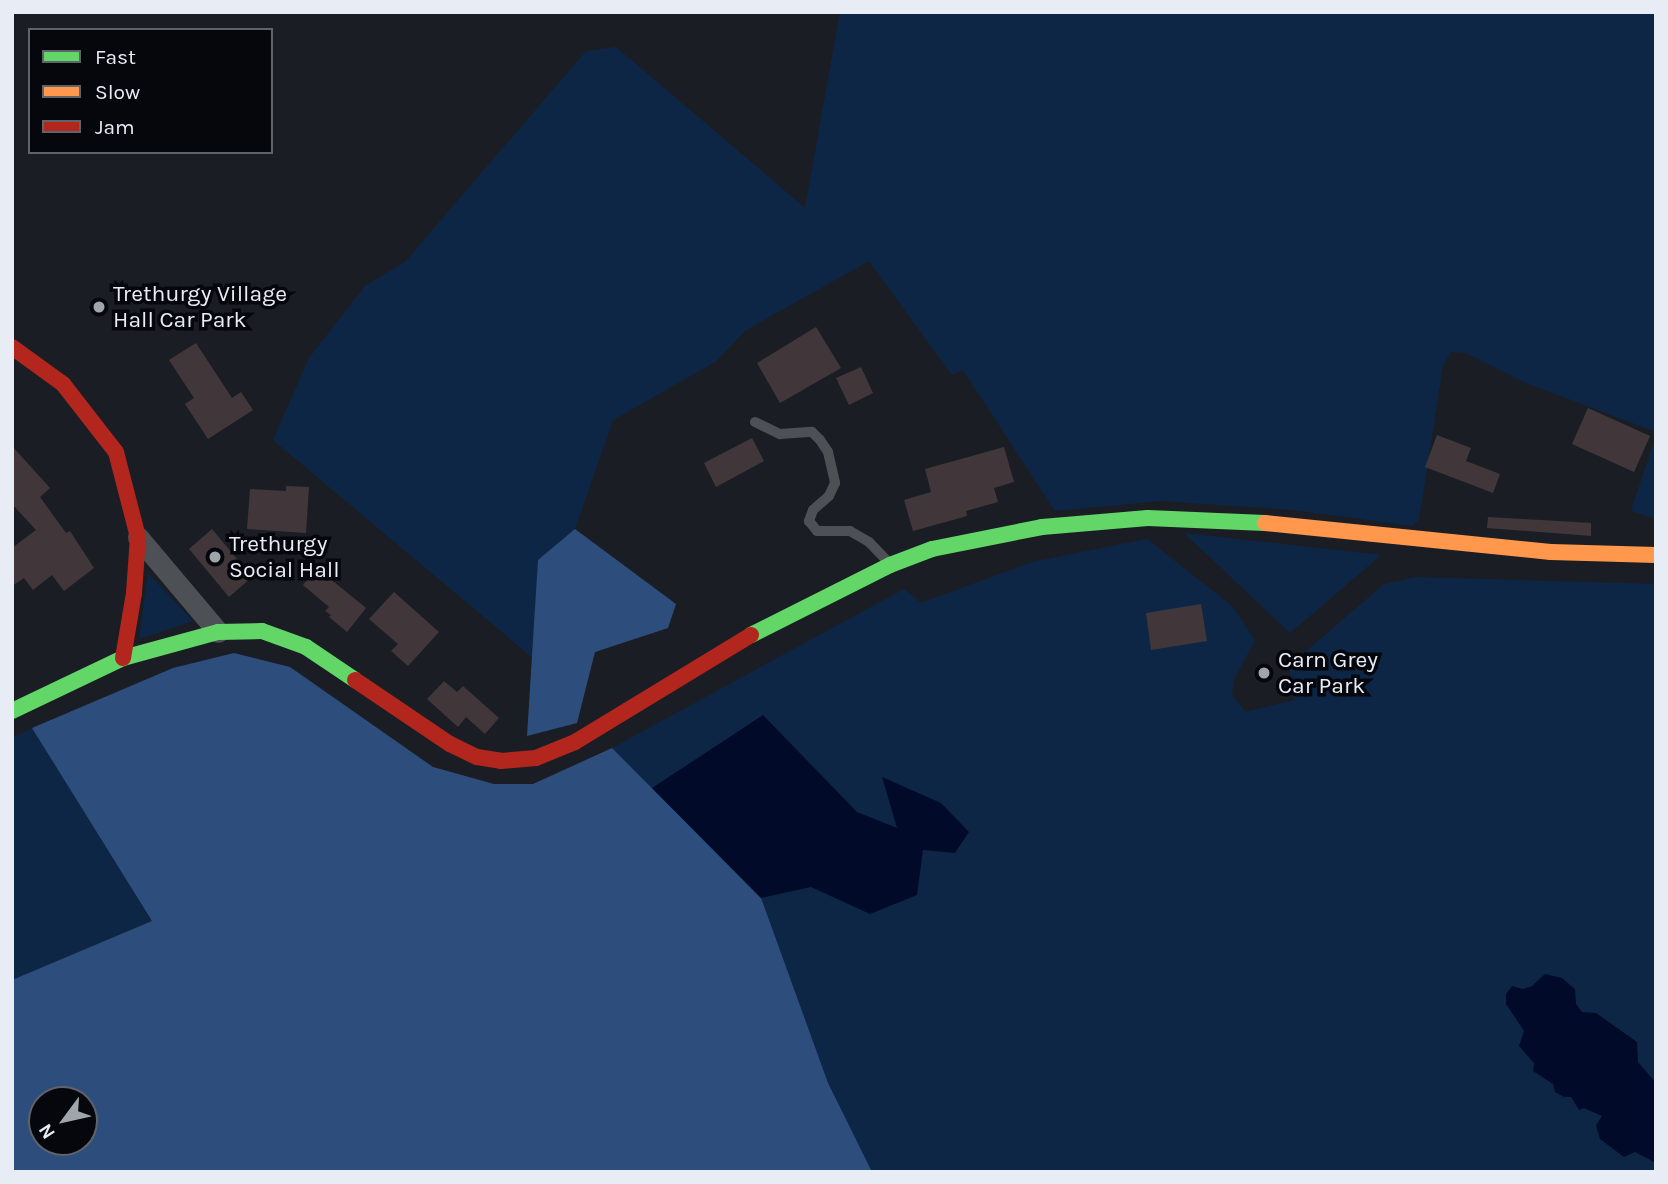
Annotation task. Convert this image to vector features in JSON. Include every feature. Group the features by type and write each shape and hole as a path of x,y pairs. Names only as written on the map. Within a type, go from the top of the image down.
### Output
{"street":[{"path":"12,347 63,384 116,452 138,537 134,593 123,658"},
{"path":"12,711 123,658 218,632 262,631 306,647 360,681 410,719 477,757 501,761 536,758 575,742 764,626 890,565 932,550 1042,527 1148,518 1226,519 1551,552 1656,555"},
{"path":"138,537 218,632"}],"lane":[{"path":"755,422 780,434 812,432 820,440 828,452 835,483 829,496 813,510 809,521 817,531 850,531 869,542 890,565"}],"shaded area":[{"path":"840,12 1656,12 1656,432 1526,383 1466,353 1451,352 1443,365 1419,520 1412,526 1293,510 1161,501 1055,511 963,370 952,375 869,261 746,330 715,362 613,420 575,529 538,560 534,659 273,440 309,358 365,286 405,262 586,51 616,47 805,208"},
{"path":"1656,436 1656,519 1631,511"},
{"path":"575,529 676,604 668,628 595,652 577,723 527,736 538,560"},
{"path":"1184,533 1381,555 1290,633"},
{"path":"1147,539 1232,606 1255,640 1234,680 1232,694 1245,712 1295,700 1289,666 1384,584 1416,577 1656,584 1656,1172 293,1172 620,757 612,748 904,589 921,603 1032,562"},
{"path":"148,573 193,621 139,639"},
{"path":"234,653 290,667 433,767 494,784 533,784 612,748 761,898 828,1083 872,1172 12,1172 12,980 152,921 32,728 173,668"},
{"path":"763,715 857,812 897,828 882,777 941,803 969,832 955,853 923,850 917,895 870,914 811,887 761,898 652,788"},
{"path":"32,728 152,921 12,980 12,738"},
{"path":"1545,974 1562,978 1575,989 1576,1004 1582,1012 1596,1013 1637,1042 1638,1062 1656,1083 1656,1163 1635,1152 1624,1157 1600,1139 1596,1125 1602,1116 1584,1108 1579,1110 1571,1097 1555,1092 1553,1084 1533,1071 1534,1063 1519,1046 1524,1031 1506,1004 1506,994 1512,986 1523,989 1532,986"}],"building":[{"path":"816,327 841,368 780,403 757,363"},
{"path":"196,343 232,398 241,392 253,410 208,439 185,404 194,398 169,360"},
{"path":"861,367 873,393 849,405 836,378"},
{"path":"1588,408 1650,436 1634,472 1572,444"},
{"path":"1437,435 1471,448 1466,461 1500,474 1493,493 1425,467"},
{"path":"752,438 764,461 716,487 704,463"},
{"path":"12,446 50,488 40,497 66,533 70,531 94,568 64,591 52,575 33,590 24,578 12,586 12,548 36,530 12,504"},
{"path":"1004,447 1014,482 994,488 998,502 966,511 967,516 913,531 904,500 931,492 925,469"},
{"path":"286,486 309,487 306,533 247,529 250,489 286,491"},
{"path":"1488,517 1591,523 1591,536 1487,528"},
{"name":"Trethurgy Social Hall","path":"212,529 252,577 229,597 189,549"},
{"path":"317,568 366,608 347,632 329,617 331,615 325,611 329,607 303,585"},
{"path":"394,592 439,632 408,666 391,651 398,644 369,619"},
{"path":"1201,604 1207,641 1151,650 1146,613"},
{"path":"444,681 457,692 463,686 499,718 485,734 466,717 458,727 427,699"}],"traffic: fast":[{"path":"751,635 890,565 932,549 1042,527 1148,518 1265,523"},
{"path":"12,711 123,658 218,632 262,631 306,647 355,680"}],"traffic: slow":[{"path":"1265,523 1551,552 1656,555"}],"traffic: jam":[{"path":"12,347 63,384 116,452 138,537 134,593 123,658"},
{"path":"355,680 450,744 477,757 501,761 536,758 575,742 751,635"}],"place":[{"name":"Trethurgy Village Hall Car Park","path":"99,307"},
{"name":"Trethurgy Social Hall","path":"215,557"},
{"name":"Carn Grey Car Park","path":"1264,673"}]}
